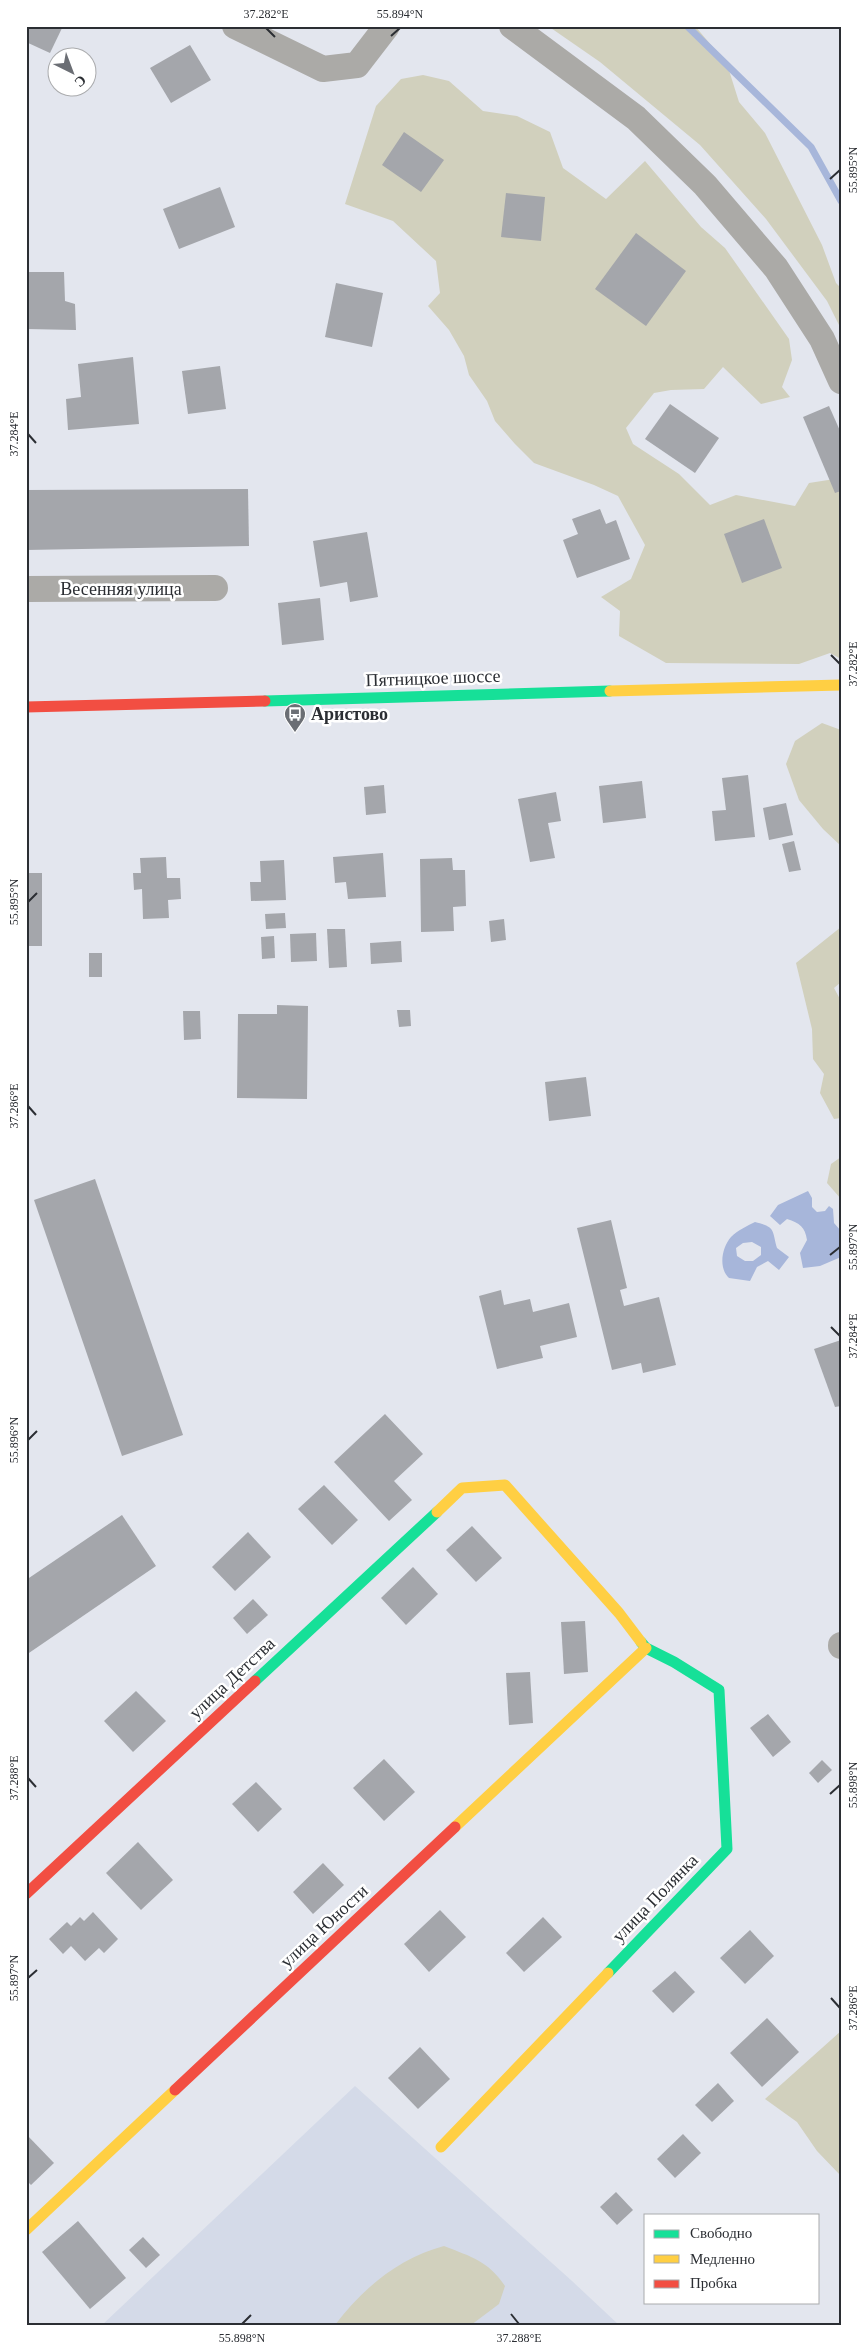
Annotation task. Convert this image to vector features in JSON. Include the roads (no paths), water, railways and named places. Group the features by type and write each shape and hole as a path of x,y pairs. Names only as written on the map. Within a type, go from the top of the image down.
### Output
{"street":[{"path":"235,26 323,69 357,65 387,26"},
{"path":"512,26 636,118 705,184 776,268 822,339 841,381"},
{"name":"Весенняя улица","path":"26,590 215,588"},
{"name":"Пятницкое шоссе","path":"26,706 841,685"},
{"name":"улица Детства","path":"26,1894 462,1488 505,1484 619,1613 646,1648"},
{"name":"улица Полянка","path":"441,2147 727,1849 719,1690 674,1662 646,1648"},
{"name":"улица Юности","path":"26,2230 646,1648"}],"water":[{"path":"808,1191 812,1198 812,1207 817,1212 825,1211 829,1206 833,1209 834,1223 841,1231 841,1257 820,1266 803,1268 800,1253 807,1240 805,1232 795,1222 787,1219 780,1225 770,1216 778,1205"},
{"path":"755,1222 772,1230 777,1248 789,1257 779,1270 768,1261 757,1267 750,1281 729,1278 723,1269 722,1263 725,1246 731,1237","holes":["752,1242 761,1247 761,1255 753,1261 745,1261 737,1256 736,1248 743,1243"]}],"waterway":[{"path":"687,26 811,147 841,201"}],"place":[{"name":"Аристово","path":"295,733"}]}
